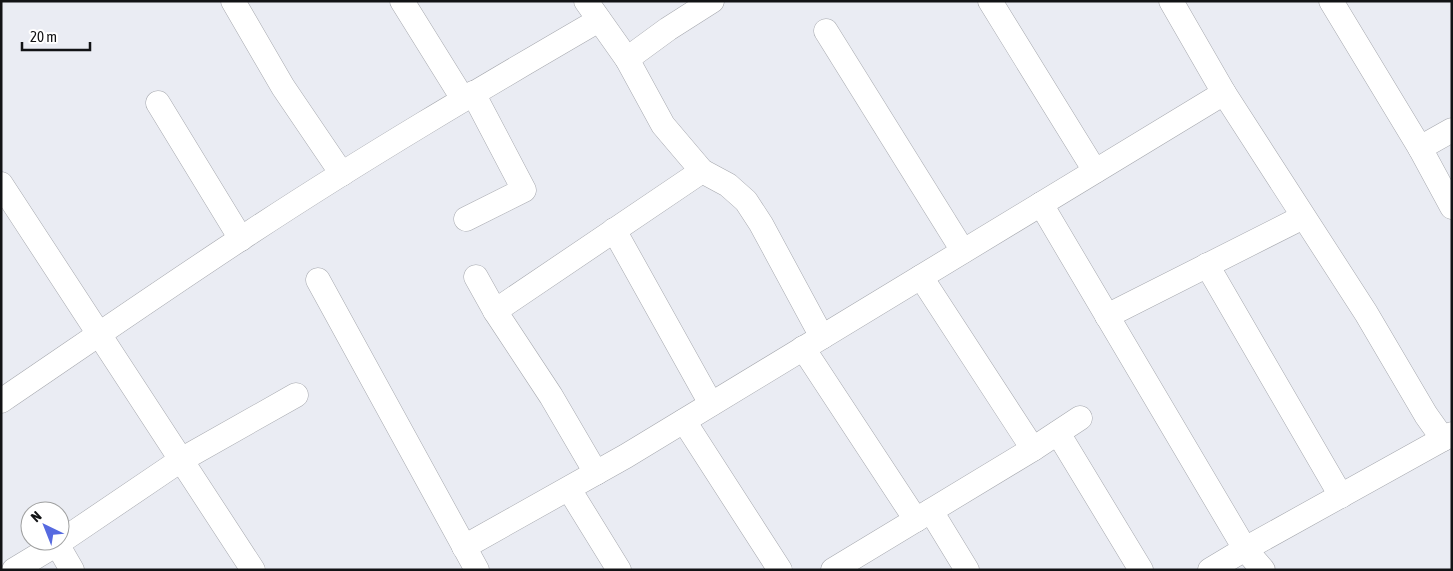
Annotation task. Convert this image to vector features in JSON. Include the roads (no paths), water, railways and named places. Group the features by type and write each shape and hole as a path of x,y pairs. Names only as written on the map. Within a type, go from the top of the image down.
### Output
{"street":[{"path":"233,1 284,87 342,174"},
{"path":"402,1 468,96 524,190 466,219"},
{"path":"627,59 668,29 712,1"},
{"path":"990,1 1096,171"},
{"path":"1171,1 1224,93 1366,313 1426,415 1447,436 1245,548 1210,570"},
{"path":"1331,1 1420,148 1452,207"},
{"path":"1,401 240,239 468,96 593,10 627,59 663,125 702,171 728,185 746,201 761,224 813,342 923,516 967,570"},
{"path":"826,32 963,251"},
{"path":"464,547 684,421 1224,93"},
{"path":"158,103 240,239"},
{"path":"1420,148 1452,130"},
{"path":"495,311 702,171"},
{"path":"1,184 253,570"},
{"path":"1041,204 1245,548 1263,570"},
{"path":"1107,316 1303,217"},
{"path":"614,230 711,404"},
{"path":"1208,265 1341,496"},
{"path":"476,277 495,311 551,396 596,473"},
{"path":"921,277 1033,449"},
{"path":"318,280 477,570"},
{"path":"70,535 181,460 296,395"},
{"path":"833,570 1033,449 1080,418"},
{"path":"684,421 780,570"},
{"path":"1058,433 1142,570"},
{"path":"568,489 619,570"},
{"path":"14,570 45,551"},
{"path":"61,551 72,570"}]}
